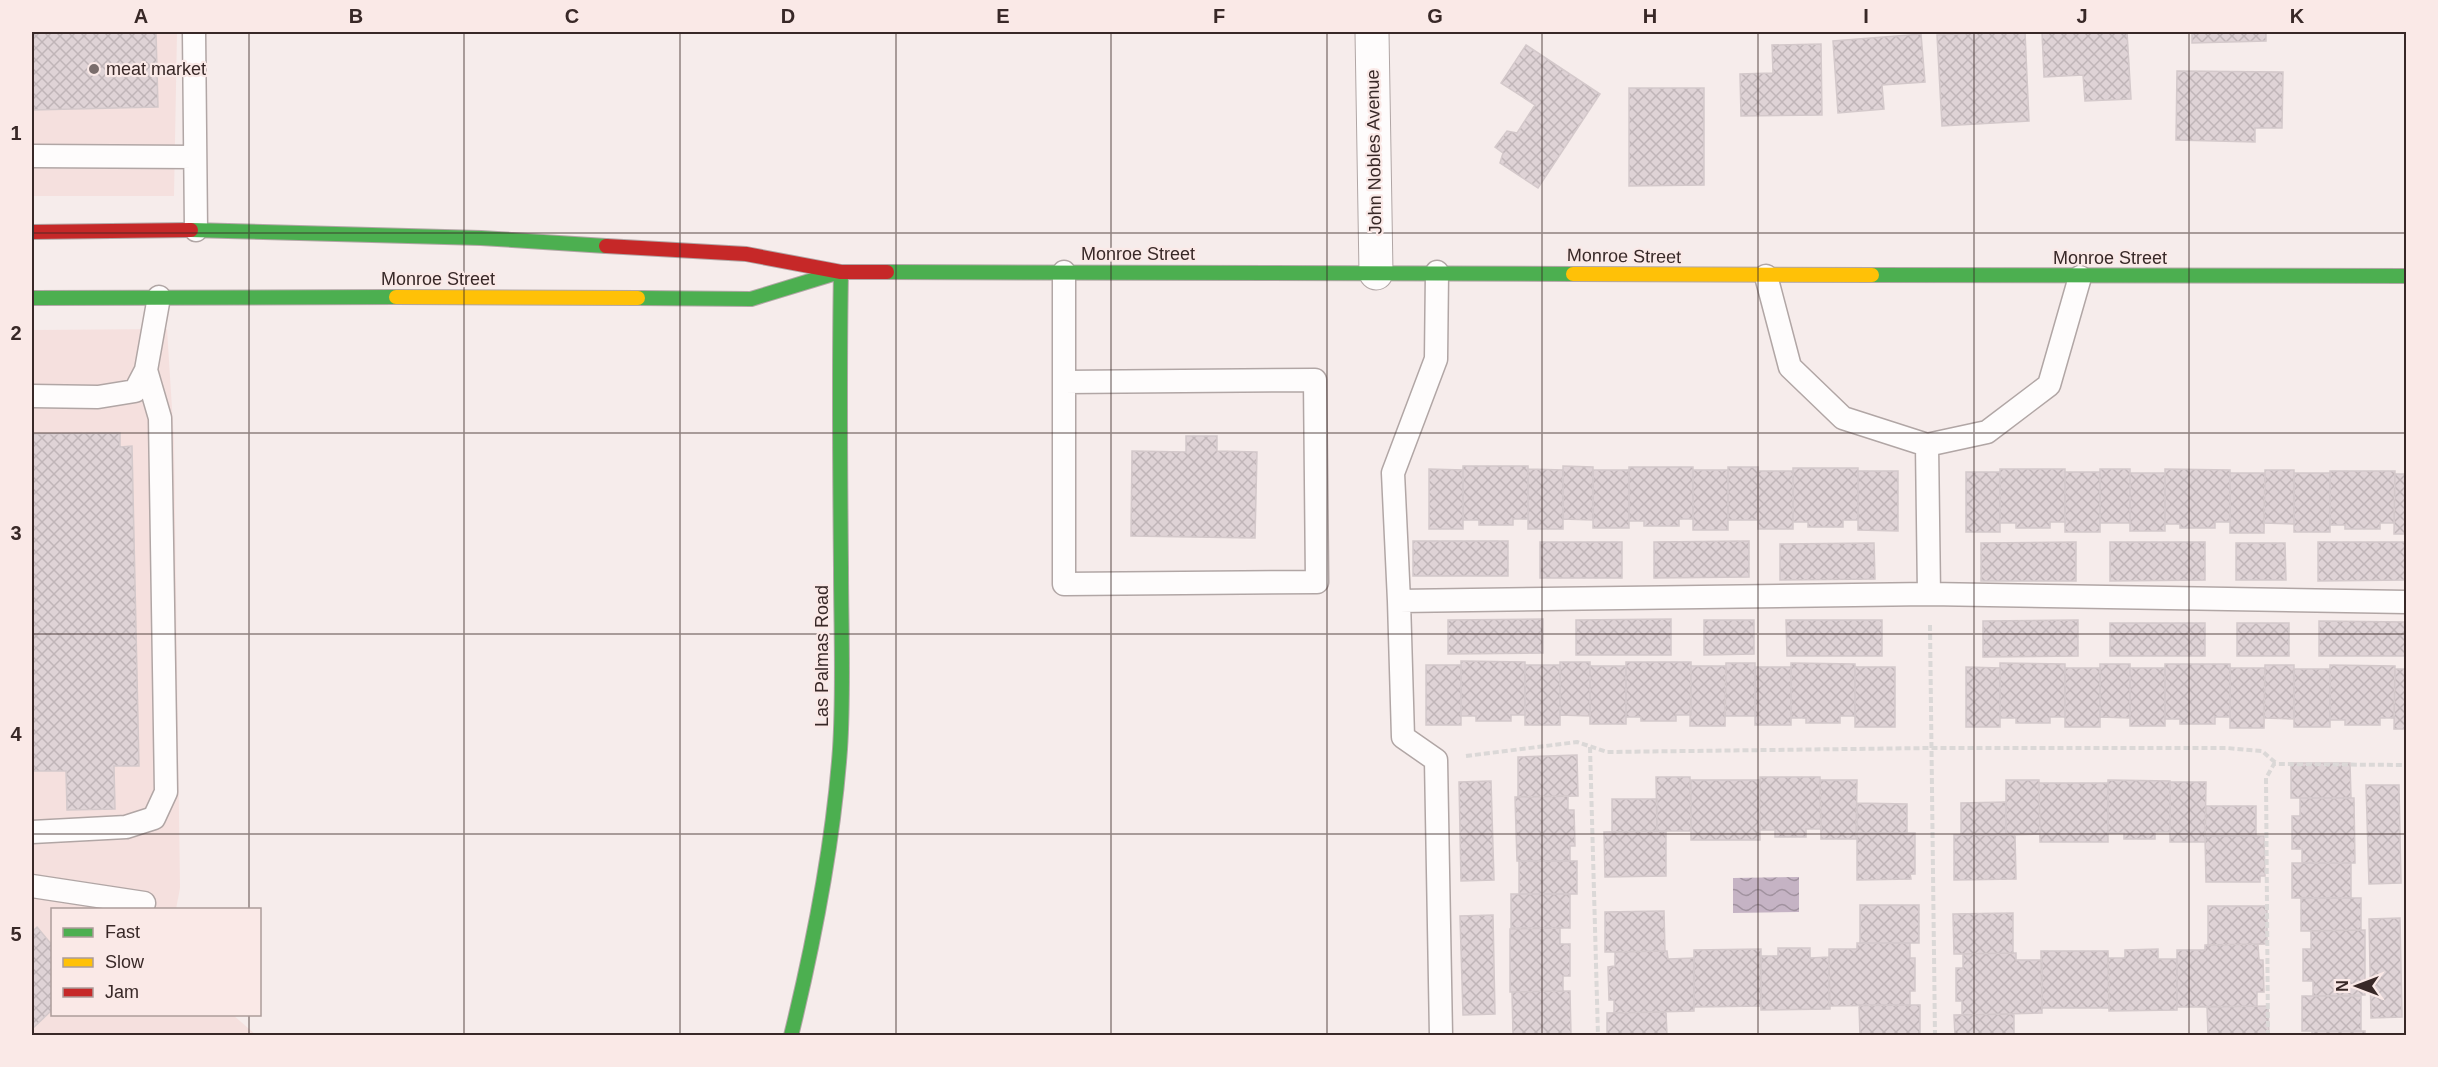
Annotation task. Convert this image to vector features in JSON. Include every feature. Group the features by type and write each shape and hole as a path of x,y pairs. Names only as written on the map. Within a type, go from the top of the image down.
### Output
{"main road":[{"name":"Monroe Street","path":"32,232 196,231 481,238 746,254 841,272 1437,272 2080,277 2406,276"},
{"name":"Monroe Street","path":"32,298 751,298 841,272"},
{"name":"Las Palmas Road","path":"791,1035 811,953 827,871 841,719 839,350 841,272"}],"street":[{"name":"John Nobles Avenue","path":"1372,32 1376,273"}],"lane":[{"path":"194,32 196,231"},
{"path":"32,156 195,157"},
{"path":"1064,272 1064,382 1064,584 1317,582 1315,380 1064,382"},
{"path":"1437,272 1436,359 1393,473 1403,737 1436,760 1441,1035"},
{"path":"1766,276 1790,367 1843,418 1927,445 1987,432 2049,385 2080,277"},
{"path":"32,396 98,397 135,391 146,370 159,297"},
{"path":"32,832 126,827 154,818 166,792 160,418 146,370"},
{"path":"1927,445 1929,594"},
{"path":"1399,601 1929,594 2406,602"},
{"path":"32,886 144,903"}],"path":[{"path":"1929,594 1935,1035"},
{"path":"1436,760 1577,742 1607,752 1931,748 2227,748 2262,751 2277,764"},
{"path":"1590,747 1598,1035"},
{"path":"2268,1035 2266,778 2274,764 2406,765"}],"shaded area":[{"path":"32,32 177,32 174,196 32,196"},
{"path":"167,329 174,441 180,888 176,908 51,908 51,1016 234,1016 256,1035 32,1035 32,330"}],"water":[{"path":"1799,877 1799,912 1733,913 1733,878"}],"building":[{"name":"meat market","path":"32,32 156,32 158,107 32,110"},
{"path":"2025,32 2029,121 1942,126 1937,35"},
{"path":"2042,32 2127,32 2131,99 2085,101 2083,75 2044,77"},
{"path":"2192,32 2266,32 2266,41 2192,43"},
{"path":"1921,34 1925,82 1882,85 1884,109 1838,113 1833,41"},
{"path":"1821,44 1822,115 1741,116 1740,74 1773,73 1772,45"},
{"path":"1526,45 1600,94 1538,188 1500,163 1503,153 1495,147 1507,131 1517,133 1535,105 1501,83"},
{"path":"2177,71 2283,72 2282,128 2255,128 2255,142 2176,140"},
{"path":"1629,88 1704,88 1704,185 1629,186"},
{"path":"120,433 120,447 132,446 139,766 114,766 115,809 67,810 66,771 32,771 32,434"},
{"path":"1186,436 1217,436 1217,451 1257,452 1255,538 1131,536 1132,451 1186,452"},
{"path":"1463,466 1528,466 1528,519 1513,519 1513,525 1479,525 1479,520 1463,520"},
{"path":"1563,466 1593,467 1593,520 1563,519"},
{"path":"1629,467 1693,467 1693,519 1679,519 1679,526 1644,526 1644,521 1629,521"},
{"path":"1728,467 1758,467 1758,520 1728,520"},
{"path":"1793,468 1858,468 1858,520 1843,520 1843,527 1808,527 1808,522 1793,522"},
{"path":"1429,469 1463,470 1463,529 1429,529"},
{"path":"1528,469 1563,470 1563,529 1528,529"},
{"path":"2000,469 2065,469 2065,522 2050,522 2050,528 2016,528 2016,523 2000,523"},
{"path":"2100,469 2130,469 2130,523 2100,523"},
{"path":"2165,469 2230,470 2230,522 2215,522 2215,528 2180,528 2180,524 2165,524"},
{"path":"1593,470 1629,470 1629,528 1593,528"},
{"path":"1693,470 1728,470 1728,530 1693,530"},
{"path":"2265,470 2294,470 2294,524 2264,523"},
{"path":"1758,471 1793,471 1793,529 1758,529"},
{"path":"1858,471 1898,471 1898,531 1858,530"},
{"path":"2330,471 2395,471 2394,523 2380,523 2380,529 2345,529 2345,525 2330,525"},
{"path":"1966,472 2000,472 2000,532 1966,532"},
{"path":"2065,472 2100,472 2100,532 2065,532"},
{"path":"2130,473 2165,473 2165,531 2130,531"},
{"path":"2230,473 2265,473 2264,533 2230,533"},
{"path":"2294,473 2330,473 2330,532 2294,532"},
{"path":"2395,474 2406,474 2406,534 2394,534"},
{"path":"1413,541 1508,541 1508,576 1413,576"},
{"path":"1749,541 1749,577 1654,578 1654,542"},
{"path":"1540,542 1622,542 1622,578 1540,578"},
{"path":"2076,542 2076,581 1981,581 1981,543"},
{"path":"2110,542 2205,542 2205,580 2110,581"},
{"path":"2318,542 2406,542 2406,580 2318,581"},
{"path":"1874,543 1875,579 1780,580 1780,544"},
{"path":"2236,543 2285,543 2286,580 2236,580"},
{"path":"1543,619 1543,653 1448,654 1448,620"},
{"path":"1671,619 1671,655 1576,655 1576,620"},
{"path":"1704,620 1754,620 1754,654 1704,655"},
{"path":"1786,620 1882,620 1882,656 1787,656"},
{"path":"2078,620 2078,656 1983,657 1983,621"},
{"path":"2319,621 2406,622 2406,656 2319,656"},
{"path":"2110,623 2205,623 2205,656 2110,656"},
{"path":"2237,623 2289,623 2289,656 2237,656"},
{"path":"1461,661 1525,662 1525,715 1511,715 1511,721 1476,721 1476,716 1461,716"},
{"path":"1560,662 1590,662 1590,716 1560,715"},
{"path":"1626,662 1691,662 1691,715 1676,715 1676,721 1641,721 1641,717 1626,717"},
{"path":"1726,663 1755,663 1755,716 1725,716"},
{"path":"1791,663 1855,664 1855,716 1840,716 1840,723 1806,723 1806,718 1791,718"},
{"path":"2000,663 2065,664 2065,717 2050,717 2050,723 2016,723 2016,718 2000,718"},
{"path":"2100,664 2130,664 2130,718 2100,717"},
{"path":"2165,664 2230,664 2230,717 2215,717 2215,724 2180,724 2180,719 2165,719"},
{"path":"1426,665 1461,665 1461,725 1426,725"},
{"path":"1525,665 1560,665 1560,725 1525,725"},
{"path":"2265,665 2294,665 2294,719 2264,718"},
{"path":"2330,665 2395,666 2394,718 2380,718 2380,725 2345,725 2345,720 2330,720"},
{"path":"1590,666 1626,666 1626,724 1590,724"},
{"path":"1691,666 1726,666 1725,726 1690,726"},
{"path":"1755,667 1791,667 1791,725 1755,725"},
{"path":"1855,667 1895,667 1895,727 1855,727"},
{"path":"1966,667 2000,668 2000,727 1966,727"},
{"path":"2065,668 2100,668 2100,727 2065,727"},
{"path":"2130,668 2165,668 2165,726 2130,726"},
{"path":"2230,668 2265,668 2264,728 2230,728"},
{"path":"2294,669 2330,669 2330,727 2294,727"},
{"path":"2395,669 2406,669 2406,729 2394,729"},
{"path":"1577,755 1578,796 1518,797 1518,757"},
{"path":"2291,763 2350,763 2351,798 2291,798"},
{"path":"1656,777 1690,777 1691,831 1657,831"},
{"path":"1760,777 1820,777 1821,829 1806,829 1806,837 1775,837 1775,830 1759,830"},
{"path":"1691,780 1759,780 1760,840 1691,840"},
{"path":"1820,780 1857,780 1856,839 1821,839"},
{"path":"2006,780 2039,780 2040,834 2006,835"},
{"path":"2108,780 2170,781 2170,832 2155,832 2155,839 2124,839 2124,833 2108,833"},
{"path":"1491,781 1494,880 1461,881 1459,782"},
{"path":"2170,782 2206,782 2205,842 2170,842"},
{"path":"2039,783 2108,783 2108,842 2040,842"},
{"path":"2366,785 2399,785 2401,883 2369,884"},
{"path":"1568,796 1568,810 1574,810 1575,846 1570,846 1570,861 1517,861 1515,797"},
{"path":"2300,798 2354,798 2355,863 2302,863 2302,849 2292,849 2292,816 2300,816"},
{"path":"1612,799 1657,799 1657,831 1612,832"},
{"path":"2006,802 2006,835 1961,835 1961,803"},
{"path":"1857,803 1907,804 1907,833 1857,833"},
{"path":"2206,806 2256,806 2256,836 2205,836"},
{"path":"1666,831 1666,876 1605,877 1604,832"},
{"path":"1857,833 1915,833 1915,874 1910,874 1911,879 1857,880"},
{"path":"1954,835 2015,835 2016,879 1954,880"},
{"path":"2205,836 2264,836 2265,876 2260,876 2260,882 2206,882"},
{"path":"1519,861 1577,861 1577,894 1519,894"},
{"path":"2292,863 2351,863 2351,898 2292,898"},
{"path":"1511,894 1570,894 1570,928 1511,928"},
{"path":"2301,898 2361,898 2361,930 2301,931"},
{"path":"1860,905 1919,905 1919,943 1860,943"},
{"path":"2208,906 2267,906 2267,944 2208,945"},
{"path":"1664,911 1665,951 1605,952 1605,912"},
{"path":"2013,913 2013,953 1954,954 1953,914"},
{"path":"1493,915 1495,1014 1463,1015 1460,916"},
{"path":"2400,918 2402,1017 2371,1018 2369,919"},
{"path":"37,927 51,944 51,1011 32,1029 32,932"},
{"path":"1560,928 1560,944 1570,944 1570,976 1563,976 1563,991 1510,992 1510,929"},
{"path":"2365,930 2365,995 2313,996 2313,981 2303,981 2303,949 2311,949 2311,931"},
{"path":"1857,943 1910,943 1910,958 1915,958 1915,991 1910,991 1910,1005 1829,1006 1829,949 1857,949"},
{"path":"2258,944 2259,960 2263,960 2264,992 2257,992 2257,1006 2177,1007 2177,950 2205,950 2205,945"},
{"path":"1778,948 1810,948 1810,958 1829,957 1830,1009 1761,1010 1760,956 1778,956"},
{"path":"1761,949 1761,1006 1694,1007 1694,950"},
{"path":"2158,949 2158,959 2177,959 2177,1010 2109,1011 2108,958 2125,958 2125,950"},
{"path":"1667,951 1668,959 1694,958 1694,1011 1614,1013 1614,1000 1609,1000 1608,967 1615,966 1615,952"},
{"path":"2041,951 2108,951 2109,1008 2042,1008"},
{"path":"2016,953 2016,960 2042,960 2042,1013 1962,1015 1962,1001 1956,1001 1956,968 1963,968 1963,954"},
{"path":"1570,991 1571,1036 1513,1036 1512,992"},
{"path":"2302,996 2361,996 2361,1031 2302,1031"},
{"path":"1859,1005 1920,1005 1920,1036 1860,1036"},
{"path":"2268,1006 2269,1036 2208,1036 2207,1007"},
{"path":"1666,1012 1667,1036 1607,1036 1607,1013"},
{"path":"2014,1014 2014,1036 1955,1036 1954,1015"},
{"path":"2312,1031 2365,1031 2365,1036 2312,1036"}],"traffic: fast":[{"path":"191,230 481,238 606,246"},
{"path":"791,1036 822,894 833,822 840,749 842,681 841,272"},
{"path":"887,272 1573,274"},
{"path":"638,298 751,299 836,273"},
{"path":"1872,275 2406,276"},
{"path":"32,298 396,297"}],"traffic: slow":[{"path":"1573,274 1872,275"},
{"path":"396,297 638,298"}],"traffic: jam":[{"path":"32,232 191,230"},
{"path":"606,246 746,254 841,272 887,272"}],"place":[{"name":"meat market","path":"94,69"}]}
